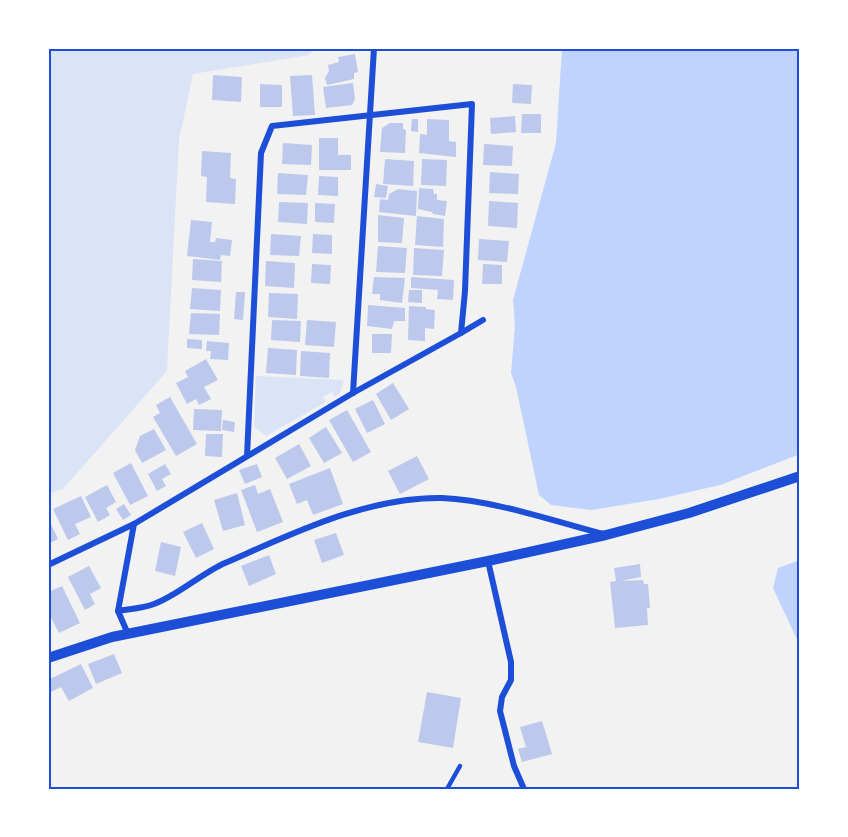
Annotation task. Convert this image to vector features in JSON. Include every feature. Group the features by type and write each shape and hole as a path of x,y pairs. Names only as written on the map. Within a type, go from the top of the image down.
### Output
{"street":[{"path":"353,393 374,48"},
{"path":"247,456 261,153 272,126 472,104 465,291 461,333"},
{"path":"48,565 134,524 353,393 483,320"},
{"path":"48,658 112,637 606,535 689,513 800,476"},
{"path":"118,611 154,604 222,564 319,523 361,509 400,501 442,498 482,503 606,535"},
{"path":"129,635 118,611 134,524"},
{"path":"488,561 511,662 511,680 502,697 500,711 514,765 524,789"}],"lane":[{"path":"447,789 460,766"}],"shaded area":[{"path":"48,48 315,48 309,55 193,74 179,140 167,371 63,489 48,494"},
{"path":"256,376 344,380 340,393 335,397 332,392 323,397 326,402 266,436 254,427"}],"water":[{"path":"562,48 800,48 800,454 720,485 659,499 591,510 551,505 539,495 511,373 515,326 513,300 556,143"},
{"path":"800,560 800,646 773,588 778,568"}],"building":[{"path":"355,54 358,72 354,73 354,79 327,85 325,78 329,71 328,65 339,62 338,57"},
{"path":"213,75 242,77 241,102 212,100"},
{"path":"312,75 315,115 293,116 290,76"},
{"path":"353,83 355,99 352,105 326,108 323,87"},
{"path":"260,84 282,85 282,107 260,107"},
{"path":"513,84 532,85 531,104 512,103"},
{"path":"522,114 541,114 541,133 521,133"},
{"path":"515,116 516,132 491,134 490,118"},
{"path":"412,119 418,119 418,132 411,131"},
{"path":"427,119 449,120 449,141 456,142 456,157 419,153 420,134 427,135"},
{"path":"390,123 403,123 403,129 406,130 405,153 380,152 382,128"},
{"path":"319,138 338,138 338,155 351,155 351,170 319,170"},
{"path":"283,143 312,145 311,165 282,164"},
{"path":"484,144 513,146 512,166 483,165"},
{"path":"202,151 231,153 230,178 236,179 235,204 206,202 207,177 201,176"},
{"path":"385,159 414,161 413,186 383,184"},
{"path":"422,159 447,160 446,186 421,185"},
{"path":"490,172 519,174 518,194 489,193"},
{"path":"278,173 308,175 306,195 277,194"},
{"path":"319,176 338,177 338,196 318,195"},
{"path":"376,184 388,186 386,198 374,197"},
{"path":"419,188 433,189 434,194 437,194 437,200 447,201 445,216 418,209"},
{"path":"398,189 417,191 416,216 379,212 380,199 388,200 389,194"},
{"path":"489,201 518,203 517,228 488,226"},
{"path":"279,202 308,203 307,224 278,222"},
{"path":"315,203 335,204 334,223 315,222"},
{"path":"378,215 404,218 402,243 378,242"},
{"path":"417,216 444,219 443,247 415,245"},
{"path":"191,220 212,222 210,242 215,242 216,238 232,240 230,256 221,255 220,260 187,256"},
{"path":"271,234 301,236 299,256 270,255"},
{"path":"313,234 332,235 332,254 312,253"},
{"path":"479,239 509,241 507,262 478,260"},
{"path":"378,246 407,248 405,273 376,272"},
{"path":"414,248 444,250 442,276 413,275"},
{"path":"193,259 222,261 221,282 192,280"},
{"path":"266,261 295,263 294,288 265,286"},
{"path":"312,264 331,265 330,284 311,283"},
{"path":"483,264 502,265 502,284 482,284"},
{"path":"374,277 405,278 402,303 380,300 380,294 372,294"},
{"path":"411,277 454,280 453,300 437,299 438,290 411,288"},
{"path":"192,288 221,290 220,311 190,309"},
{"path":"409,290 422,290 422,303 408,302"},
{"path":"236,292 245,292 243,320 234,319"},
{"path":"269,293 298,294 297,319 268,317"},
{"path":"368,305 405,308 405,321 394,321 392,329 367,326"},
{"path":"409,306 435,310 434,329 425,328 425,341 408,340"},
{"path":"191,313 220,314 219,335 189,334"},
{"path":"272,320 301,321 300,342 271,340"},
{"path":"307,320 336,322 334,347 305,345"},
{"path":"372,334 392,334 391,353 372,353"},
{"path":"187,339 202,340 202,349 187,348"},
{"path":"207,341 229,343 228,360 210,359 211,351 206,351"},
{"path":"268,348 297,350 296,375 266,373"},
{"path":"301,351 330,353 329,378 300,376"},
{"path":"206,359 218,380 204,387 211,399 199,405 196,399 187,404 176,383 188,377 185,371"},
{"path":"393,383 409,409 391,420 376,394"},
{"path":"170,397 197,444 176,456 153,417 160,413 156,405"},
{"path":"373,400 385,424 367,433 355,409"},
{"path":"194,409 222,410 221,431 193,430"},
{"path":"347,410 371,452 353,462 329,420"},
{"path":"223,420 235,422 234,432 222,430"},
{"path":"326,427 342,453 324,463 309,438"},
{"path":"154,429 166,450 142,463 135,450 140,436"},
{"path":"206,434 223,434 222,457 205,456"},
{"path":"299,444 311,466 287,479 275,458"},
{"path":"417,456 429,479 400,494 388,471"},
{"path":"131,463 148,496 130,505 113,473"},
{"path":"165,464 171,474 162,479 166,486 157,491 148,474"},
{"path":"257,464 262,477 245,484 239,470"},
{"path":"330,468 343,504 313,515 307,500 297,504 289,484"},
{"path":"107,485 116,502 106,508 110,515 98,522 85,497"},
{"path":"255,485 258,494 270,489 283,522 257,532 241,490"},
{"path":"237,493 245,525 223,531 214,500"},
{"path":"81,496 91,517 75,524 80,534 68,540 53,509"},
{"path":"124,504 131,515 123,520 116,509"},
{"path":"48,518 58,539 48,544"},
{"path":"202,523 214,549 196,558 183,532"},
{"path":"336,533 344,555 322,563 314,540"},
{"path":"161,542 181,547 175,576 155,571"},
{"path":"269,555 276,574 249,586 241,566"},
{"path":"640,564 641,577 621,581 643,580 644,584 648,584 650,608 647,608 648,625 615,628 610,582 616,581 614,568"},
{"path":"89,566 101,588 90,594 95,604 85,610 68,577"},
{"path":"62,586 80,623 59,633 48,612 48,592"},
{"path":"114,654 122,673 96,684 88,664"},
{"path":"81,664 93,688 69,701 61,687 51,692 48,680"},
{"path":"427,692 461,698 453,748 418,742"},
{"path":"542,721 552,754 522,762 518,749 526,747 520,727"}]}
